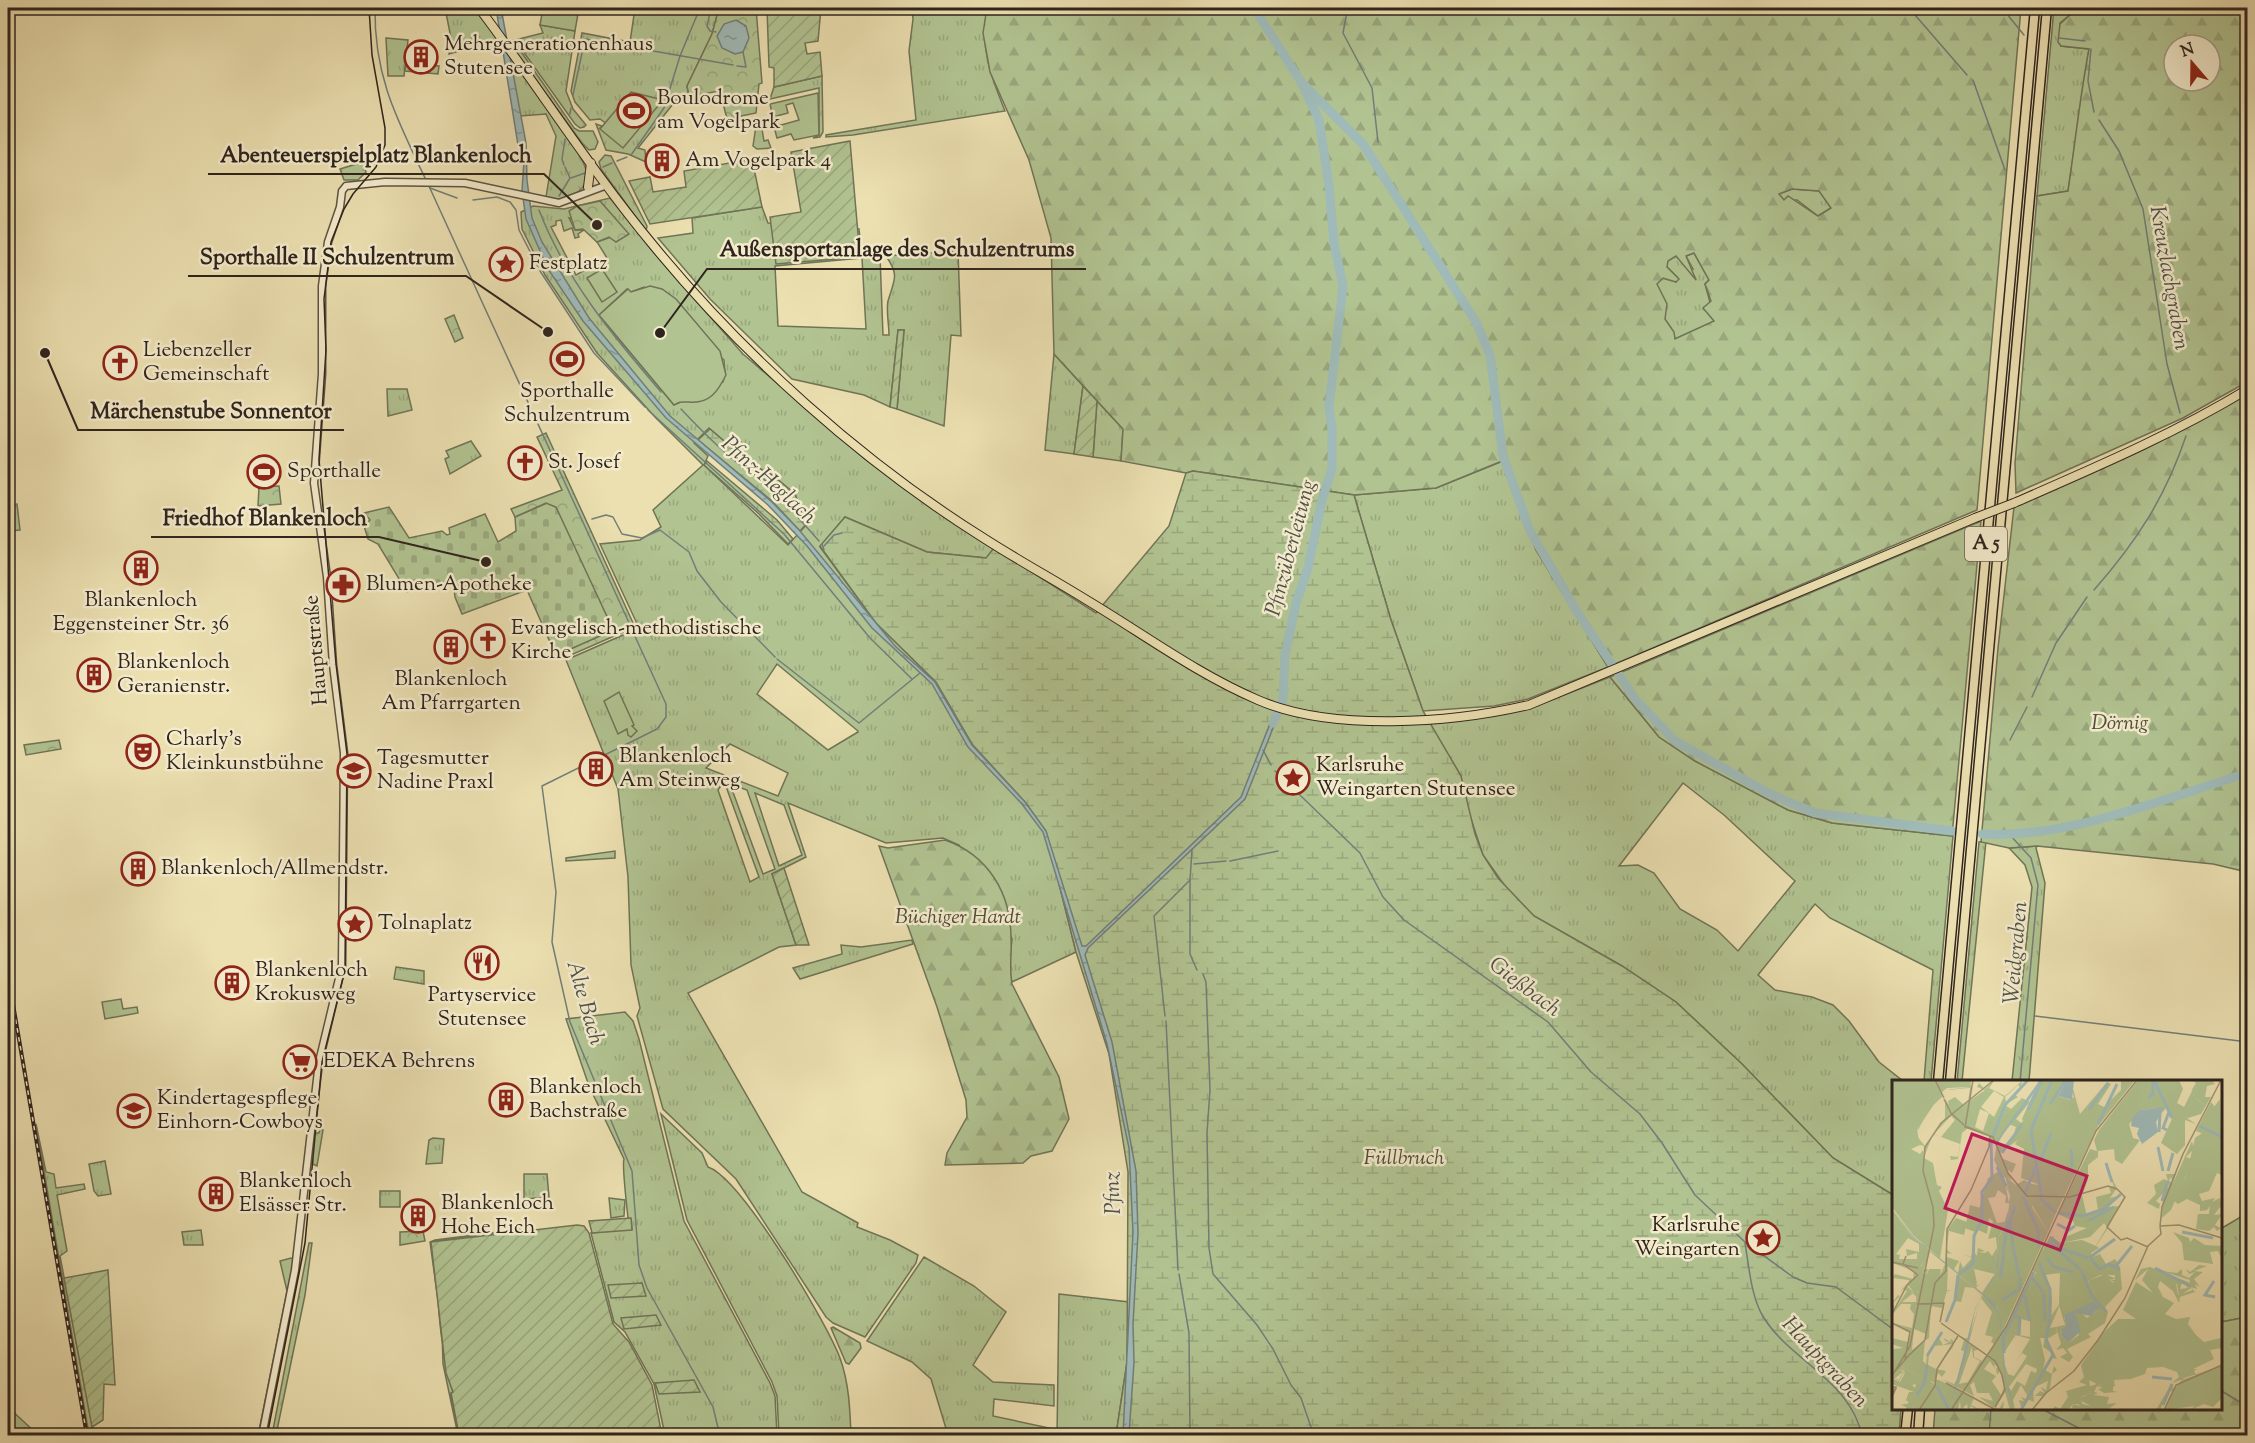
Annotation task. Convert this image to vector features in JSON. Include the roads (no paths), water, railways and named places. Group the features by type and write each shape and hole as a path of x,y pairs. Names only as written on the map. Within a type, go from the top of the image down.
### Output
{"highway":[{"name":"A 5","path":"1938,1080 2035,8"},
{"name":"A 5","path":"1950,1080 2047,8"},
{"path":"1905,1436 1908,1410"},
{"path":"1918,1436 1920,1410"}],"main road":[{"path":"479,8 605,183 676,273 749,351 805,404 866,454 979,536 1214,678 1283,709 1345,720 1482,715 1529,705 1622,669 2014,502 2177,428 2247,389"},
{"path":"588,187 591,163"}],"street":[{"name":"Hauptstraße","path":"262,1436 286,1323 297,1252 319,1062 342,966 344,761 314,477 322,374 322,286 328,242 340,207 343,188 385,182 430,181 495,188 563,203 583,194"},
{"path":"583,194 588,187 605,183"},
{"path":"583,194 605,183"}],"water":[{"path":"496,8 501,8 526,143 527,180 532,218 542,242 589,318 670,416 772,502 800,531 895,646 935,682 972,745 1025,802 1046,831 1082,946 1086,946 1241,797 1275,711 1279,713 1245,799 1088,948 1085,955 1112,1042 1136,1171 1138,1233 1129,1435 1123,1435 1133,1232 1129,1148 1107,1044 1043,832 1022,804 968,747 932,684 872,628 807,546 768,505 666,418 583,321 548,269 526,219 522,191 524,160 522,146 518,145"},
{"path":"736,20 746,26 749,38 743,52 735,54 722,48 717,36 724,24"}],"waterway":[{"name":"Alte Bach","path":"375,8 378,55 383,77 397,117 426,180"},
{"path":"631,155 664,108 680,56 700,8"},
{"path":"711,8 707,26 710,31 716,32"},
{"name":"Pfinzüberleitung","path":"1254,8 1301,82 1319,120 1329,185 1334,243 1343,286 1329,407 1332,428 1332,469 1322,500 1308,568 1296,603 1285,655 1283,699 1273,723"},
{"path":"1909,8 1967,75"},
{"name":"Kreuzlachgraben","path":"2002,8 2024,35"},
{"path":"1347,12 1343,33 1372,88 1378,142"},
{"name":"Kreuzlachgraben","path":"2059,38 2085,41"},
{"path":"573,95 585,39 733,65"},
{"name":"Kreuzlachgraben","path":"2091,49 2088,81 2094,112"},
{"path":"737,66 746,67 743,52"},
{"path":"1973,80 2005,170"},
{"path":"1301,82 1363,144 1476,322 1490,355 1503,456 1530,531 1579,615 1635,699 1675,741 1770,794 1815,813 1952,831"},
{"path":"570,114 571,108"},
{"name":"Kreuzlachgraben","path":"2099,120 2119,151 2143,209 2167,364 2180,413"},
{"path":"564,165 562,159 565,139"},
{"path":"617,161 627,157"},
{"path":"603,167 612,163"},
{"path":"559,196 570,178 565,167"},
{"path":"571,178 585,173"},
{"name":"Alte Bach","path":"428,184 631,627"},
{"path":"430,188 457,198"},
{"path":"473,200 497,197 510,202 516,210 519,230 538,267"},
{"path":"539,210 550,236 577,284 625,350 661,392"},
{"path":"540,271 594,353 645,407"},
{"name":"Pfinz-Heglach","path":"681,409 732,459 754,475 763,478 819,541"},
{"path":"648,410 784,534 870,638 912,679"},
{"name":"Kreuzlachgraben","path":"2094,590 2124,554 2148,518 2169,479 2186,436"},
{"path":"592,519 606,515 613,517 622,534 642,538 660,530 689,552 697,571 721,602 775,657"},
{"path":"824,546 834,535 842,533"},
{"path":"822,544 824,550"},
{"name":"Kreuzlachgraben","path":"2032,697 2056,643 2087,597"},
{"name":"Alte Bach","path":"633,632 666,704 666,717 657,729 542,786 556,892 552,942 570,1022 632,1171 639,1265 647,1288 713,1407 720,1436"},
{"path":"777,659 859,723 920,673"},
{"name":"Kreuzlachgraben","path":"2010,740 2027,707"},
{"name":"Gießbach","path":"1263,750 1271,765"},
{"name":"Gießbach","path":"1275,771 1360,853 1383,897 1404,920 1548,1022 1591,1072 1640,1114 1662,1143 1695,1195 1745,1242 1793,1277 1807,1283 1836,1287 1892,1329"},
{"path":"1982,834 2015,834 2082,823 2150,805 2248,773"},
{"name":"Weidgraben","path":"2010,835 2031,858 2038,885 2020,1080"},
{"path":"1165,1016 1154,916 1190,880 1192,850"},
{"path":"1230,861 1278,851"},
{"path":"1194,864 1226,861"},
{"path":"1190,880 1190,954 1197,970"},
{"path":"1203,974 1206,982 1210,1090 1207,1133 1209,1248 1213,1274 1257,1325 1273,1349 1291,1385 1301,1398 1314,1436"},
{"path":"2035,1016 2248,1042"},
{"path":"1166,1021 1178,1270"},
{"name":"Hauptgraben","path":"1745,1243 1753,1292 1764,1318 1789,1347 1819,1372 1846,1400 1856,1417 1862,1436"},
{"path":"1179,1274 1189,1333 1190,1436"},
{"path":"2222,1391 2248,1407"},
{"name":"Weidgraben","path":"1989,1436 1991,1410"},
{"path":"2044,1410 2094,1436"}],"tram line":[{"path":"267,1436 305,1243 322,1062 345,970 347,754 336,664 319,459 326,350 324,299 331,242 344,209 353,194 376,167 385,145 385,128 372,55 369,8"}],"railway":[{"path":"8,975 87,1436"}],"place":[{"name":"Mehrgenerationenhaus Stutensee","path":"421,57"},
{"name":"Boulodrome am Vogelpark","path":"634,111"},
{"name":"Am Vogelpark 4","path":"662,161"},
{"name":"Abenteuerspielplatz Blankenloch","path":"597,225"},
{"name":"Festplatz","path":"506,264"},
{"name":"Sporthalle II Schulzentrum","path":"548,332"},
{"name":"Außensportanlage des Schulzentrums","path":"660,333"},
{"name":"Märchenstube Sonnentor","path":"45,353"},
{"name":"Sporthalle Schulzentrum","path":"567,359"},
{"name":"Liebenzeller Gemeinschaft","path":"120,363"},
{"name":"St. Josef","path":"525,463"},
{"name":"Sporthalle","path":"264,472"},
{"name":"Friedhof Blankenloch","path":"486,562"},
{"name":"Blankenloch Eggensteiner Str. 36","path":"141,568"},
{"name":"Blumen-Apotheke","path":"343,585"},
{"name":"Evangelisch-methodistische Kirche","path":"488,641"},
{"name":"Blankenloch Am Pfarrgarten","path":"451,647"},
{"name":"Blankenloch Geranienstr.","path":"94,675"},
{"name":"Charly's Kleinkunstbühne","path":"143,752"},
{"name":"Blankenloch Am Steinweg","path":"596,769"},
{"name":"Tagesmutter Nadine Praxl","path":"354,771"},
{"name":"Karlsruhe Weingarten Stutensee","path":"1293,778"},
{"name":"Blankenloch/Allmendstr.","path":"138,869"},
{"name":"Tolnaplatz","path":"355,924"},
{"name":"Partyservice Stutensee","path":"482,963"},
{"name":"Blankenloch Krokusweg","path":"232,983"},
{"name":"EDEKA Behrens","path":"300,1062"},
{"name":"Blankenloch Bachstraße","path":"506,1100"},
{"name":"Kindertagespflege Einhorn-Cowboys","path":"134,1111"},
{"name":"Blankenloch Elsässer Str.","path":"216,1194"},
{"name":"Blankenloch Hohe Eich","path":"418,1216"},
{"name":"Karlsruhe Weingarten","path":"1763,1238"}],"park label":[{"name":"Dörnig","path":"2120,724"},
{"name":"Büchiger Hardt","path":"958,918"},
{"name":"Füllbruch","path":"1404,1159"}],"water label":[{"name":"Pfinz","path":"1114,1193"}]}
